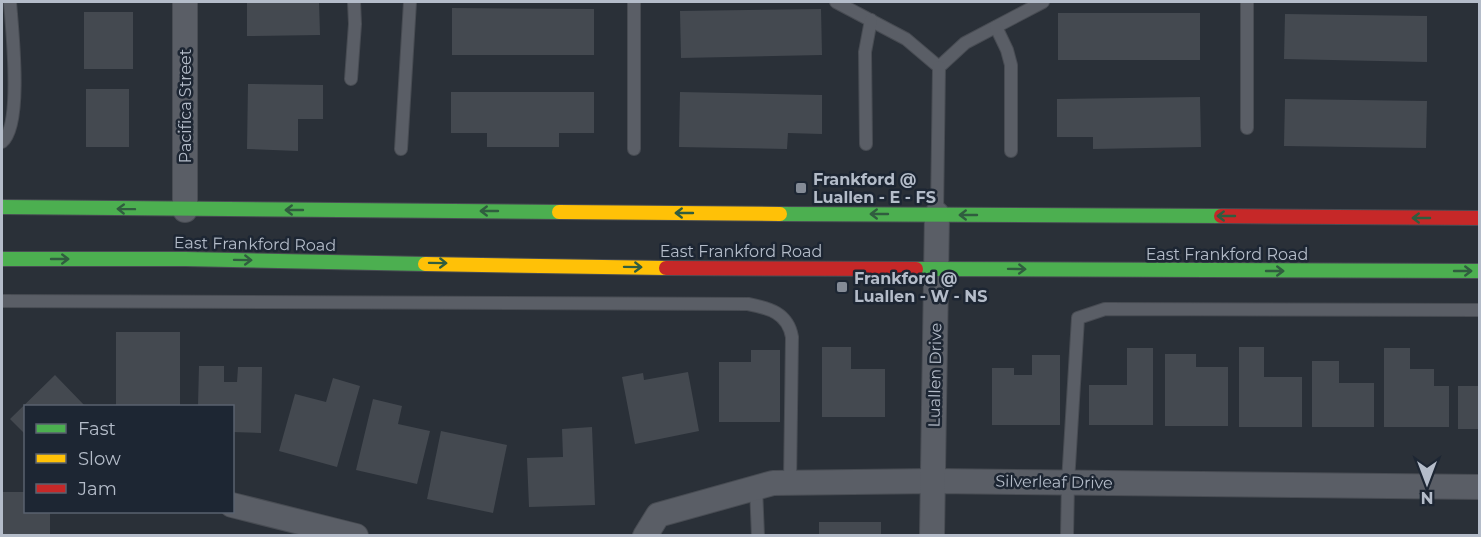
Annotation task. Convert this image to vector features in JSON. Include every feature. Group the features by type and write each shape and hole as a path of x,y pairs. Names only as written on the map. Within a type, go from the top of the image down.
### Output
{"main road":[{"name":"East Frankford Road","path":"2,207 1479,218"},
{"name":"East Frankford Road","path":"2,260 185,260 664,268 1479,271"}],"street":[{"name":"Pacifica Street","path":"185,2 185,210"},
{"name":"Luallen Drive","path":"932,536 937,214"},
{"name":"Silverleaf Drive","path":"645,536 658,515 773,483 934,481 1479,487"},
{"path":"234,506 356,536"}],"lane":[{"path":"2,142 11,124 15,97 10,2"},
{"path":"351,79 355,24 354,2"},
{"path":"400,149 413,2"},
{"path":"634,2 634,148"},
{"path":"836,2 906,39 939,67"},
{"path":"937,214 939,67 965,43 1043,2"},
{"path":"1247,2 1247,128"},
{"path":"866,144 865,52 871,20"},
{"path":"996,27 1011,65 1011,151"},
{"path":"2,301 748,304 767,307 780,315 791,327 790,483"},
{"path":"1066,536 1078,318 1105,309 1479,310"},
{"path":"756,488 758,536"}],"building":[{"path":"247,2 319,2 320,35 247,36"},
{"path":"452,8 594,9 594,55 452,55"},
{"path":"821,9 822,55 681,58 680,11"},
{"path":"84,12 133,12 133,69 84,69"},
{"path":"1058,13 1200,13 1200,60 1058,60"},
{"path":"1285,14 1427,16 1427,62 1284,59"},
{"path":"248,84 323,85 323,119 298,119 298,151 247,149"},
{"path":"86,89 129,89 129,147 86,147"},
{"path":"451,92 594,92 594,133 559,133 559,147 487,147 487,133 451,133"},
{"path":"680,92 822,95 822,134 788,133 787,149 679,147"},
{"path":"1200,97 1201,147 1093,149 1093,137 1057,137 1057,99"},
{"path":"1285,99 1427,101 1426,148 1284,146"},
{"path":"116,332 180,332 180,405 116,405"},
{"path":"822,347 851,347 851,369 885,369 885,417 822,417"},
{"path":"1239,347 1264,347 1264,377 1302,377 1302,427 1239,427"},
{"path":"1127,348 1153,348 1153,425 1089,425 1089,385 1127,385"},
{"path":"1384,348 1410,348 1410,369 1434,369 1434,386 1449,386 1449,427 1384,427"},
{"path":"751,350 780,350 780,422 719,422 719,362 751,362"},
{"path":"1165,354 1196,354 1196,367 1228,367 1228,426 1165,426"},
{"path":"1032,355 1060,355 1060,425 992,425 992,368 1014,368 1014,375 1032,375"},
{"path":"1312,361 1339,361 1339,383 1374,383 1374,427 1312,427"},
{"path":"199,366 224,366 224,382 237,382 238,367 262,367 261,433 234,432 234,405 198,405"},
{"path":"688,372 699,431 635,444 622,377 643,373 644,380"},
{"path":"55,375 84,405 24,405"},
{"path":"333,378 360,386 337,467 279,451 295,394 326,402"},
{"path":"1458,386 1480,386 1480,429 1458,429"},
{"path":"373,399 402,406 398,424 430,431 417,484 356,470"},
{"path":"24,405 24,433 10,419"},
{"path":"592,427 595,505 529,507 527,458 563,457 562,429"},
{"path":"441,431 507,445 493,513 427,499"},
{"path":"2,492 24,492 24,513 50,513 50,536 2,536"},
{"path":"819,522 881,522 881,536 819,536"}],"traffic: fast":[{"path":"2,207 559,212"},
{"path":"780,214 1221,216"},
{"path":"2,259 185,259 425,264"},
{"path":"916,269 1480,271"}],"traffic: slow":[{"path":"559,212 780,214"},
{"path":"425,264 666,268"}],"traffic: jam":[{"path":"1221,216 1480,218"},
{"path":"666,268 916,269"}],"place":[{"name":"Frankford @ Luallen - E - FS","path":"801,188"},
{"name":"Frankford @ Luallen - W - NS","path":"842,287"}]}
